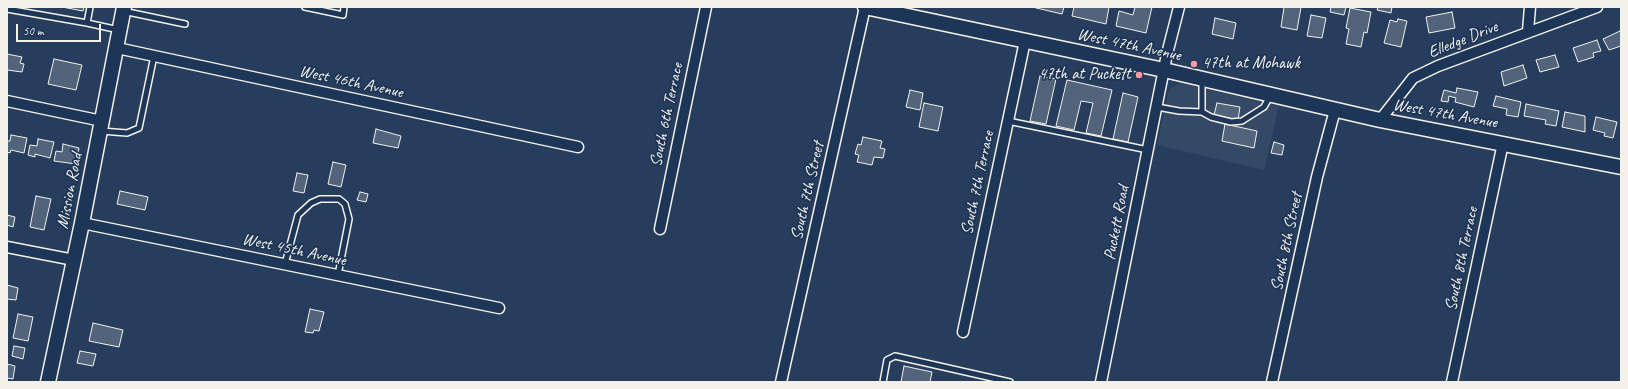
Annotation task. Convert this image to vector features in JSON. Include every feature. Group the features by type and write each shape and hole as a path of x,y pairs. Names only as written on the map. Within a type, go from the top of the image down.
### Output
{"street":[{"name":"South 6th Terrace","path":"660,229 706,7"},
{"name":"West 47th Avenue","path":"865,7 1164,70 1380,120 1621,167"},
{"name":"South 7th Street","path":"781,382 865,7"},
{"name":"Puckett Road","path":"1101,382 1156,107 1179,7"},
{"path":"1528,31 1530,7"},
{"name":"Elledge Drive","path":"1380,120 1413,78 1438,66 1528,31 1597,7"},
{"name":"Mission Road","path":"48,382 82,223 124,9"},
{"name":"South 7th Terrace","path":"963,332 1025,41"},
{"name":"West 46th Avenue","path":"117,48 578,147"},
{"path":"7,101 101,126"},
{"name":"South 8th Street","path":"1272,382 1317,177 1335,110"},
{"name":"South 8th Terrace","path":"1452,382 1503,143"},
{"name":"West 45th Avenue","path":"82,223 499,308"},
{"path":"7,247 74,260"}],"lane":[{"path":"87,23 90,7"},
{"path":"305,7 343,15 344,7"},
{"path":"7,8 120,30"},
{"path":"124,9 185,24"},
{"path":"101,126 127,133 139,128 154,56"},
{"path":"1202,79 1202,112"},
{"path":"1156,107 1179,111 1202,112 1210,118 1231,122 1242,121 1264,107 1270,95"},
{"path":"1008,121 1148,150"},
{"path":"285,264 298,215 311,203 320,199 339,199 345,204 349,219 338,275"},
{"path":"883,382 887,360 895,356 1010,382"}],"shaded area":[{"path":"1180,83 1279,106 1264,170 1157,145 1168,94 1171,88"}],"building":[{"path":"62,7 84,7 83,11"},
{"path":"1032,7 1064,7 1062,14"},
{"path":"1074,7 1109,7 1106,24 1072,16"},
{"path":"1135,7 1152,7 1146,33 1116,26 1119,11 1133,15"},
{"path":"1284,7 1301,7 1297,30 1281,27"},
{"path":"1331,7 1346,7 1344,15 1330,12"},
{"path":"1378,7 1392,7 1391,13 1377,10"},
{"path":"1350,8 1371,12 1367,33 1364,32 1361,47 1346,44 1349,29 1346,28"},
{"path":"1452,12 1455,28 1429,33 1426,17"},
{"path":"1311,15 1326,18 1322,38 1307,36"},
{"path":"1215,18 1236,23 1233,39 1212,34"},
{"path":"1398,19 1407,21 1401,47 1384,43 1390,20 1397,22"},
{"path":"1621,28 1621,46 1609,50 1603,39 1620,31"},
{"path":"1597,40 1601,51 1593,53 1594,57 1578,62 1573,48"},
{"path":"7,54 22,57 20,63 24,64 22,72 7,70"},
{"path":"1555,55 1559,67 1540,72 1536,60"},
{"path":"54,59 82,65 76,90 48,84"},
{"path":"1523,65 1527,78 1504,86 1501,72"},
{"path":"1040,76 1056,79 1046,124 1030,121"},
{"path":"1067,80 1112,90 1101,136 1086,133 1093,103 1081,101 1074,130 1056,126"},
{"path":"1457,88 1478,92 1474,107 1455,102 1456,98 1449,96 1448,102 1441,101 1444,90 1456,93"},
{"path":"910,90 923,93 920,110 906,107"},
{"path":"1123,93 1138,97 1128,142 1113,139"},
{"path":"1496,96 1521,102 1518,117 1506,115 1507,109 1493,106"},
{"path":"924,103 943,107 938,131 919,127"},
{"path":"1217,103 1240,107 1238,120 1214,115"},
{"path":"1526,104 1559,111 1556,126 1545,124 1546,120 1524,116"},
{"path":"1565,112 1585,116 1585,132 1562,127"},
{"path":"1596,117 1617,122 1613,138 1604,136 1605,133 1593,130"},
{"path":"1225,124 1257,131 1254,148 1222,141"},
{"path":"376,129 401,136 398,148 373,143"},
{"path":"11,135 27,138 24,153 11,150 10,153 7,152 7,141 10,141"},
{"path":"863,137 882,141 880,148 885,149 883,158 874,157 872,165 857,162 859,155 855,154 858,144 861,145"},
{"path":"38,139 54,142 50,158 35,154 35,157 28,155 30,145 37,146"},
{"path":"1274,142 1284,145 1282,155 1271,153"},
{"path":"63,144 79,148 76,164 54,161 56,151 62,152"},
{"path":"333,162 346,165 341,187 328,184"},
{"path":"297,173 308,175 304,193 293,191"},
{"path":"120,191 148,197 145,210 117,204"},
{"path":"360,192 368,194 366,202 357,200"},
{"path":"36,196 51,199 44,230 30,227"},
{"path":"7,215 15,217 13,227 7,225"},
{"path":"7,285 18,288 16,300 7,299"},
{"path":"310,309 324,312 319,331 314,330 313,333 305,332"},
{"path":"18,314 33,317 28,341 13,338"},
{"path":"93,323 123,330 119,347 89,341"},
{"path":"14,346 25,348 23,359 12,356"},
{"path":"80,351 96,354 93,366 77,363"},
{"path":"7,364 15,366 13,379 7,378"},
{"path":"904,366 932,372 930,382 901,382"}],"place":[{"name":"47th at Mohawk","path":"1194,64"},
{"name":"47th at Puckett","path":"1139,75"}]}
